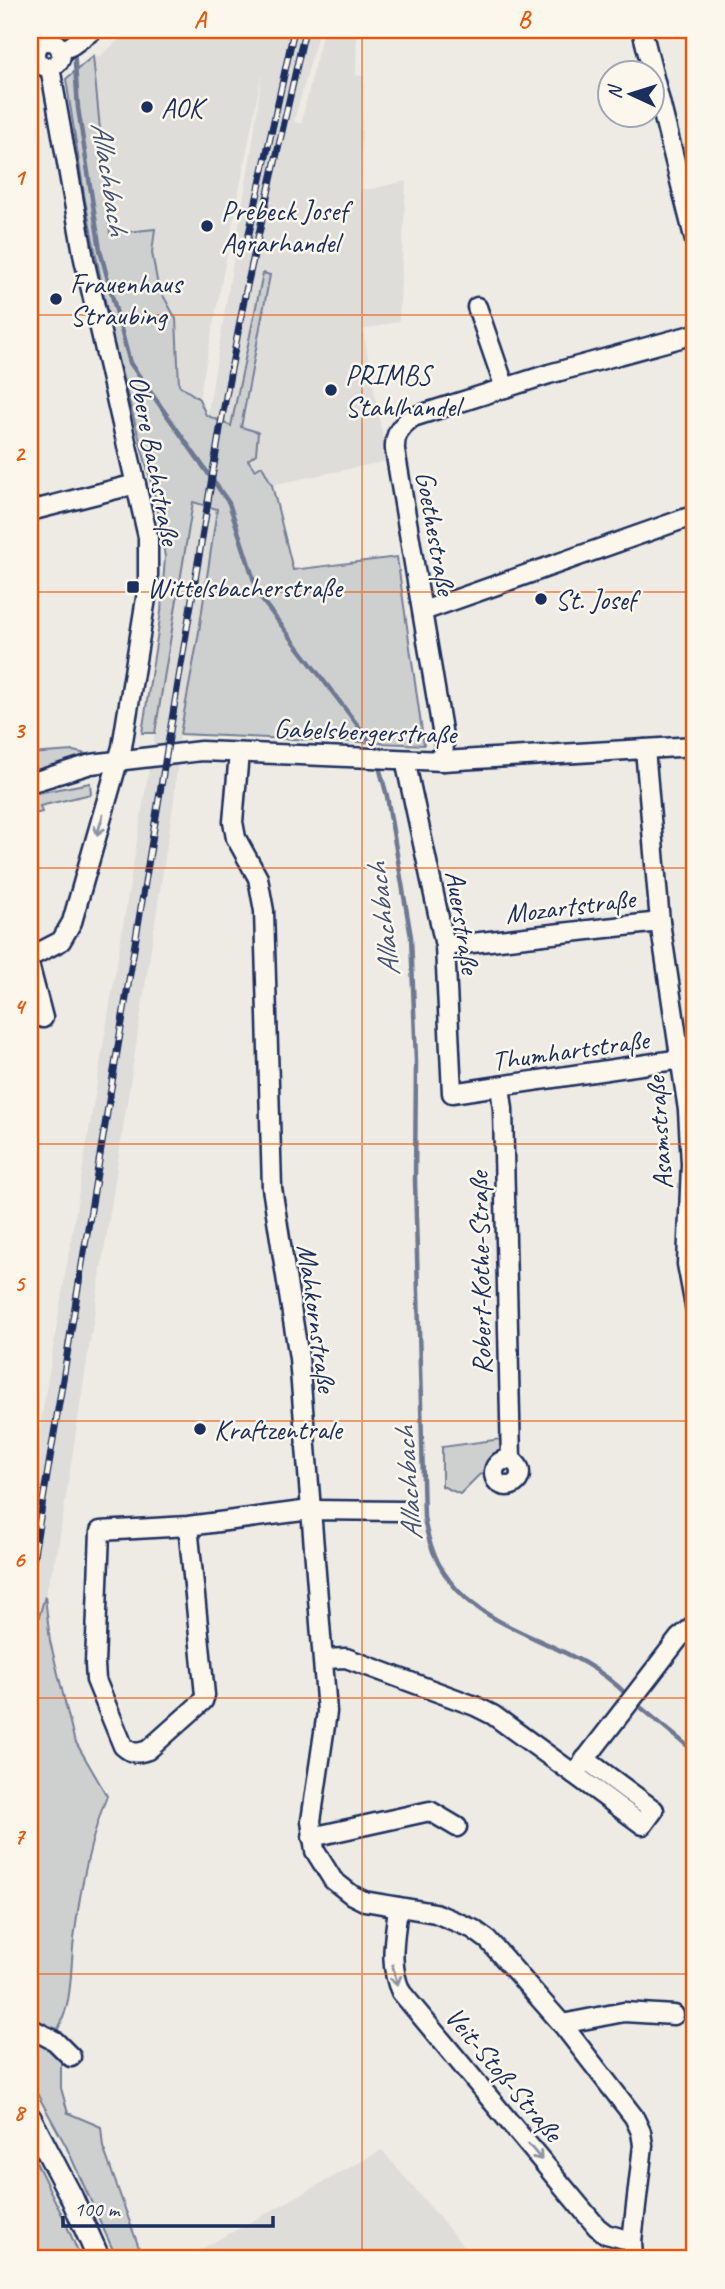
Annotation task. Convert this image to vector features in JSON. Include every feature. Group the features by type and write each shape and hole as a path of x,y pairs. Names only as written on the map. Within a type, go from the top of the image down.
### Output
{"main road":[{"path":"30,2118 71,2196 99,2259"}],"street":[{"path":"39,65 60,61 55,42 93,30"},
{"path":"642,30 689,192 695,241"},
{"name":"Obere Bachstraße","path":"30,957 61,941 72,922 119,759 148,586 148,537 39,65"},
{"path":"477,307 505,388"},
{"name":"Goethestraße","path":"443,761 444,742 395,450 398,431 413,417 549,374 695,334"},
{"path":"30,511 136,484"},
{"path":"423,611 695,515"},
{"name":"Gabelsbergerstraße","path":"36,781 72,768 119,759 201,751 443,761 695,746"},
{"name":"Asamstraße","path":"645,749 660,922 688,1058 691,1164 687,1264 695,1306"},
{"name":"Mahkornstraße","path":"239,753 233,822 236,838 258,878 264,911 271,1188 299,1358 324,1658 327,1712 312,1814 312,1837"},
{"name":"Auerstraße","path":"403,760 445,946 452,1093"},
{"name":"Mozartstraße","path":"445,946 660,922"},
{"path":"30,968 43,1018"},
{"name":"Thumhartstraße","path":"452,1093 688,1058"},
{"name":"Robert-Kothe-Straße","path":"500,1086 503,1109 511,1460"},
{"path":"187,1525 205,1695 203,1701 148,1750 137,1754 123,1746 96,1680 94,1664 100,1531 187,1525 310,1510 403,1511"},
{"path":"574,1774 678,1638 695,1625"},
{"path":"324,1658 346,1658 494,1715 643,1825 654,1810 585,1759"},
{"path":"614,1804 626,1789"},
{"path":"457,1827 430,1811 312,1837 321,1864 341,1888 364,1901 435,1913 473,1929 500,1951 635,2117 643,2145 633,2250"},
{"name":"Veit-Stoß-Straße","path":"398,1907 392,1962 401,1992 597,2227 633,2250"},
{"path":"562,2024 624,2012 674,2015"},
{"path":"30,2028 55,2041 71,2057"}],"shaded area":[{"path":"130,30 319,30 294,122 301,124 323,30 357,30 356,75 364,76 360,189 406,181 399,321 363,330 387,461 272,485 262,467 255,470 248,460 256,454 241,427 269,275 180,734 174,800 58,1548 37,1624 30,1670 30,1487 254,135 262,72 199,399 179,385 176,320 158,286 152,253 155,229 110,235 93,56 100,56"},
{"path":"93,56 110,234 155,229 152,253 158,286 176,319 179,385 199,399 206,415 231,426 263,273 270,275 241,427 258,432 256,454 248,460 255,470 262,466 272,485 293,570 397,557 424,745 180,734 198,638 217,509 193,502 155,733 142,733 161,612 165,557 157,505 113,341 85,200 66,79"},
{"path":"73,751 87,754 31,777 37,793 90,783 91,794 40,806 42,812 30,815 30,754"},
{"path":"501,1439 504,1450 492,1458 487,1471 479,1475 460,1494 442,1486 442,1447"},
{"path":"45,1596 50,1641 74,1739 107,1796 86,1866 76,1921 69,1997 58,2029 30,2021 30,1670 37,1624"},
{"path":"30,2039 48,2045 61,2058 61,2088 68,2113 101,2127 103,2147 143,2259 117,2259 66,2146 30,2081"},
{"path":"30,2150 64,2219 81,2259 30,2259"},
{"path":"382,2150 474,2259 183,2259"}],"waterway":[{"name":"Allachbach","path":"74,49 78,108 100,250 130,363 229,503 259,596 372,744 375,754"},
{"name":"Allachbach","path":"378,763 387,796 411,937 416,1061 415,1180 424,1517 435,1557 454,1586 478,1608 599,1672 627,1695"},
{"name":"Allachbach","path":"633,1701 695,1752"}],"railway":[{"path":"246,247 294,30"},
{"path":"30,1579 221,423 245,295 305,30"}],"place":[{"name":"AOK","path":"147,107"},
{"name":"Prebeck Josef Agrarhandel","path":"207,226"},
{"name":"Frauenhaus Straubing","path":"56,299"},
{"name":"PRIMBS Stahlhandel","path":"331,390"},
{"name":"Wittelsbacherstraße","path":"133,587"},
{"name":"St. Josef","path":"541,599"},
{"name":"Kraftzentrale","path":"200,1429"}]}
